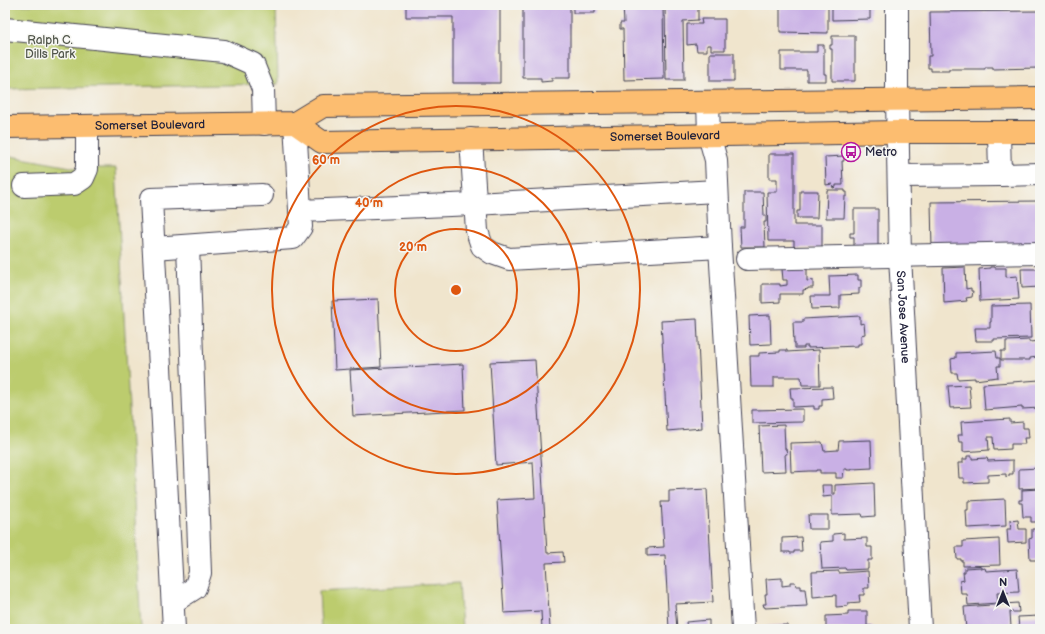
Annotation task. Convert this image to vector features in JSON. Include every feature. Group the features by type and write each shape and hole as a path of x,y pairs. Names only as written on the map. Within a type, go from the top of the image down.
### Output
{"main road":[{"path":"295,124 323,106 1040,98"},
{"name":"Somerset Boulevard","path":"5,127 295,124 322,142 898,132 1040,132"}],"street":[{"name":"San Jose Avenue","path":"897,5 900,256 920,629"},
{"path":"5,29 224,51 253,64 263,89 264,124"},
{"path":"708,102 709,135 716,160 743,629"},
{"path":"154,248 293,238 300,227 295,124"},
{"path":"24,186 74,184 83,178 87,169 87,126"},
{"path":"999,132 1000,174"},
{"path":"471,139 477,231 482,246 492,253 509,259 720,247"},
{"path":"899,176 1040,174"},
{"path":"300,211 475,204 717,190"},
{"path":"174,629 151,199 262,195"},
{"path":"173,602 195,588 200,573 188,246"},
{"path":"747,259 1040,254"}],"green space":[{"name":"Ralph C. Dills Park","path":"5,5 276,5 278,84 5,89"},
{"path":"5,155 76,168 116,168 141,629 5,629"},
{"path":"459,583 462,629 321,629 319,591"}],"building":[{"path":"406,5 500,5 500,83 453,83 453,17 406,17"},
{"path":"523,5 570,5 570,78 552,78 552,81 541,82 541,78 523,78"},
{"path":"573,5 595,5 595,13 573,13"},
{"path":"623,5 663,5 664,79 624,80 623,29 620,29 620,23 624,23"},
{"path":"665,5 698,5 698,20 683,21 684,80 666,80"},
{"path":"780,5 828,5 828,33 780,32"},
{"path":"832,5 870,5 870,19 832,20"},
{"path":"1040,11 1040,68 993,69 993,67 985,67 985,69 949,69 949,71 931,71 931,68 928,68 928,56 931,56 930,12"},
{"path":"701,19 725,19 725,50 711,50 711,45 707,45 707,51 697,51 696,44 687,45 687,24 702,24"},
{"path":"832,36 855,36 855,81 832,81 832,49 830,49 830,45 832,45"},
{"path":"817,45 824,45 824,74 826,74 826,81 807,81 807,70 781,70 781,52 817,52"},
{"path":"710,53 734,53 734,81 710,81"},
{"path":"769,154 794,154 794,225 822,225 822,248 794,248 794,241 768,241 767,192 777,192 777,179 769,179"},
{"path":"844,156 844,161 842,161 843,185 836,185 836,187 833,188 832,184 826,185 825,157"},
{"path":"827,190 845,190 845,192 847,192 847,196 845,196 844,218 826,218"},
{"path":"800,191 818,191 817,218 797,218 797,211 800,211"},
{"path":"744,192 763,192 764,216 766,216 766,222 764,222 765,247 741,247 740,227 744,227"},
{"path":"6,200 8,236 5,236"},
{"path":"1040,201 1040,246 932,249 931,202"},
{"path":"854,209 878,209 878,246 854,247 854,237 850,237 850,233 854,233"},
{"path":"965,267 966,289 971,288 971,291 973,291 972,297 966,298 967,301 944,303 943,268"},
{"path":"990,267 1006,268 1006,277 1017,276 1019,299 980,301 979,269"},
{"path":"807,268 807,281 813,280 813,288 803,290 803,294 780,294 780,302 762,303 762,284 780,284 780,286 787,285 787,280 783,280 782,269"},
{"path":"1021,269 1040,269 1040,287 1022,288"},
{"path":"858,275 858,280 861,280 859,294 840,295 840,308 812,309 811,296 830,296 829,276"},
{"path":"378,299 381,367 335,370 332,301"},
{"path":"1030,305 1031,338 976,341 975,328 990,328 991,306"},
{"path":"770,315 771,344 750,345 749,316"},
{"path":"860,316 860,324 864,323 865,334 861,335 861,344 858,344 858,346 808,348 808,346 804,346 804,348 795,348 793,322 803,322 803,319"},
{"path":"697,319 702,428 667,431 661,321"},
{"path":"1029,340 1029,342 1040,341 1040,351 1037,351 1037,357 1030,358 1030,360 1001,360 1001,351 1006,351 1006,341"},
{"path":"780,350 787,350 787,352 819,350 820,385 802,385 801,377 774,377 774,387 751,387 750,356 759,356 759,353 780,352"},
{"path":"996,351 997,358 1000,358 1000,366 997,366 998,377 975,380 975,378 958,379 957,373 952,373 951,359 956,358 956,353"},
{"path":"535,360 547,553 563,552 564,562 546,563 550,629 542,629 541,611 504,613 497,500 535,498 533,462 496,465 490,362"},
{"path":"463,364 465,410 353,416 350,370"},
{"path":"1040,380 1040,408 1022,409 1022,407 985,410 983,384"},
{"path":"969,385 971,407 950,408 948,386"},
{"path":"832,387 833,398 822,399 822,406 819,406 819,409 814,409 814,406 793,407 793,398 791,398 790,388"},
{"path":"803,409 803,422 752,423 752,410"},
{"path":"1010,419 1010,423 1023,422 1023,428 1028,428 1029,438 1024,438 1025,444 1011,444 1011,449 994,450 993,437 988,437 989,450 963,452 963,442 959,442 958,435 962,435 961,422"},
{"path":"784,425 785,449 787,454 785,454 786,471 761,472 759,426"},
{"path":"871,440 872,468 852,470 844,469 843,478 836,478 836,473 820,473 820,470 791,472 790,443 822,442 824,451 838,450 839,441"},
{"path":"967,456 972,456 972,459 987,458 988,461 1013,460 1013,474 1009,474 1009,476 1006,477 1006,474 988,475 988,482 964,483 964,478 959,478 958,463 963,463 963,459 967,459"},
{"path":"1040,468 1040,488 1019,489 1019,469"},
{"path":"874,483 875,516 863,517 862,514 832,515 832,496 823,497 822,485 832,485 832,494 835,494 835,485"},
{"path":"707,489 713,602 675,604 677,629 669,629 665,555 647,556 647,548 664,547 661,502 669,502 669,491"},
{"path":"1040,489 1040,522 1031,522 1031,517 1023,517 1022,503 1019,503 1019,500 1022,500 1022,490"},
{"path":"1005,499 1006,526 967,528 966,510 968,510 968,501"},
{"path":"808,515 828,515 828,529 809,529"},
{"path":"1018,520 1019,529 1026,529 1026,542 1008,543 1007,529 1011,529 1010,521"},
{"path":"1032,529 1040,529 1040,560 1030,560 1029,539 1032,538"},
{"path":"844,533 844,539 867,538 867,547 872,547 872,560 868,560 868,569 822,569 820,542 833,541 833,534"},
{"path":"801,537 802,551 794,551 794,553 782,552 782,538"},
{"path":"999,539 1000,565 963,566 963,561 961,561 961,559 957,559 956,547 963,547 963,541"},
{"path":"981,567 981,569 985,568 986,571 1017,569 1019,592 997,593 998,603 968,605 967,594 961,594 960,581 964,580 963,572 965,572 965,568"},
{"path":"839,571 839,573 868,571 869,588 864,588 864,595 859,595 860,602 848,603 848,606 836,607 836,595 813,597 812,572"},
{"path":"782,578 782,586 790,585 790,582 795,582 796,586 801,586 801,589 805,589 807,606 764,607 763,604 766,604 765,594 767,594 766,579"},
{"path":"1018,603 1019,612 1010,612 1011,627 996,629 966,629 964,607"},
{"path":"848,611 867,611 867,626 872,626 872,629 826,629 826,616 848,615"},
{"path":"1039,616 1040,629 1019,629 1018,617"},
{"path":"709,620 709,629 687,629 686,622"},
{"path":"787,625 787,629 767,629 767,626"}],"place":[{"name":"Metro","path":"851,152"}]}
